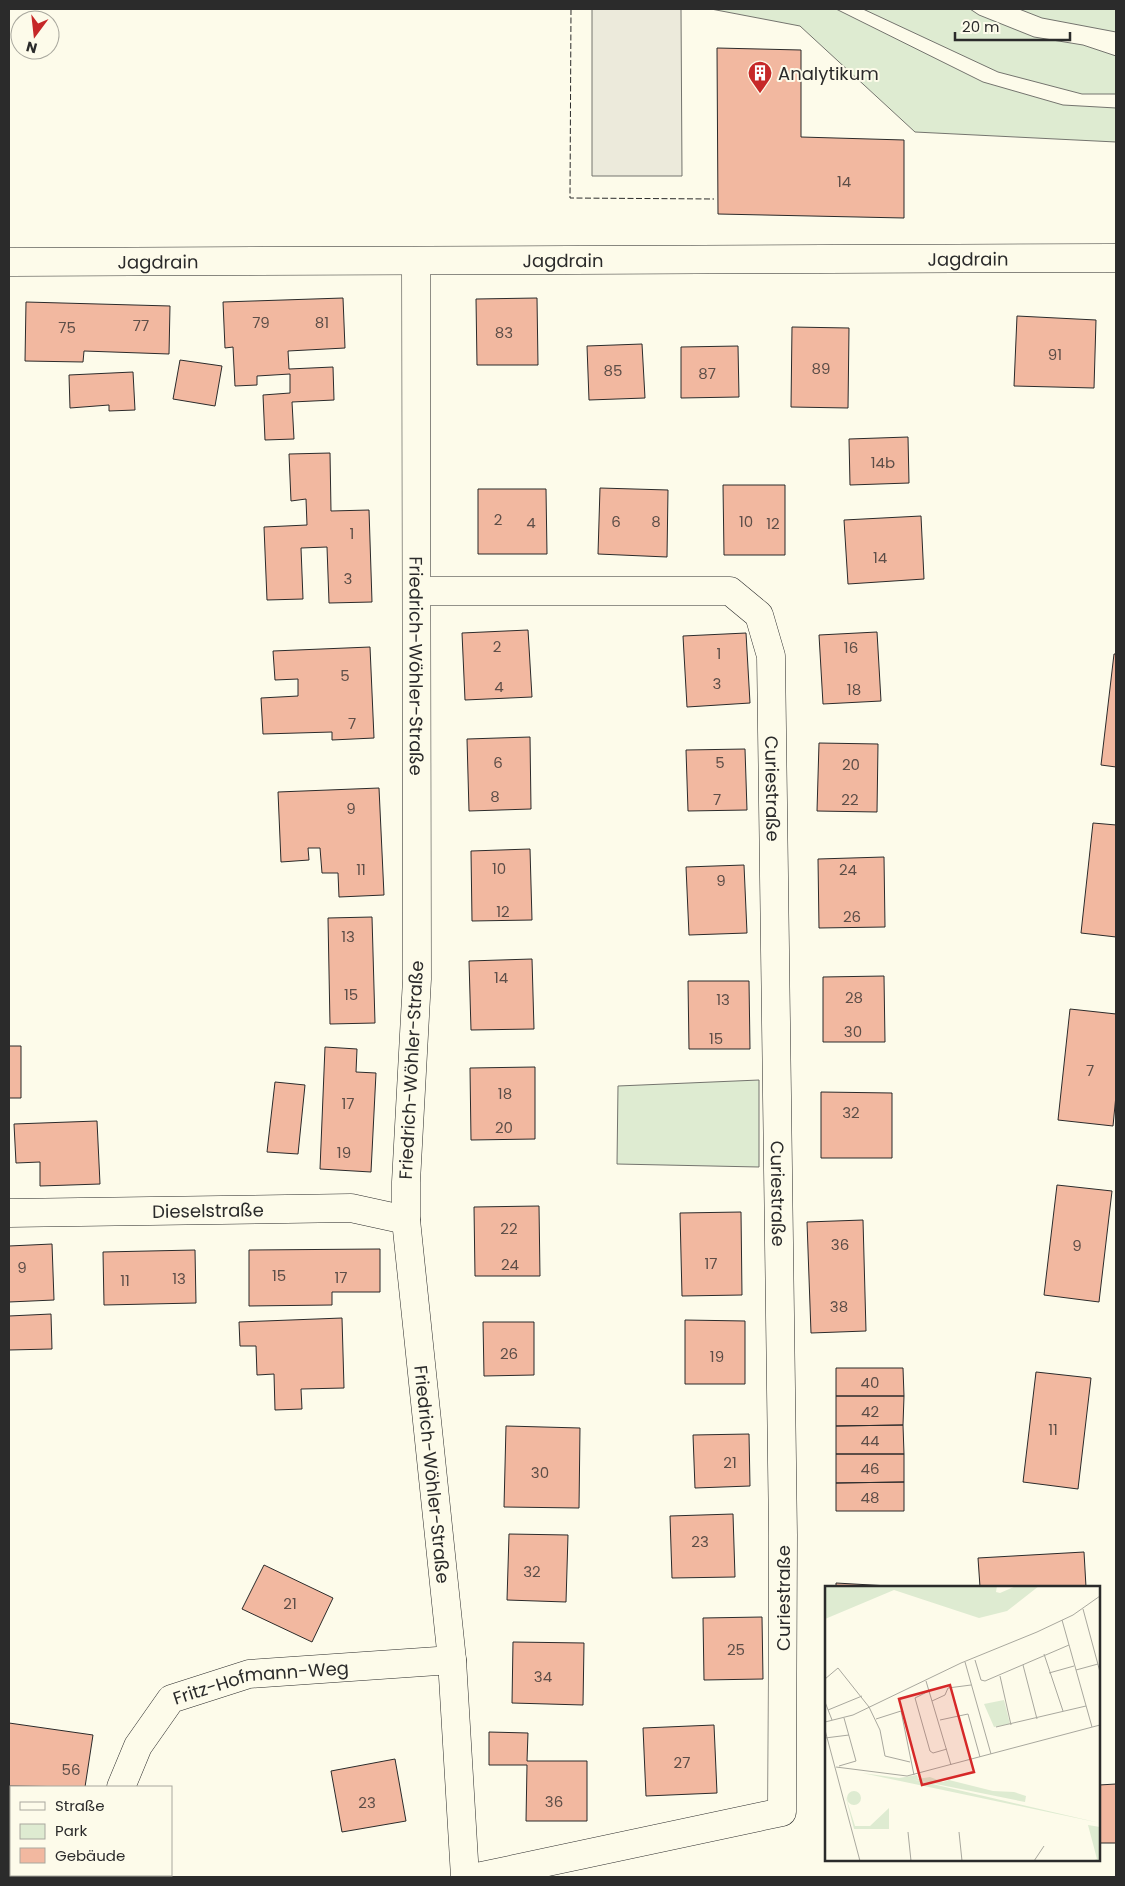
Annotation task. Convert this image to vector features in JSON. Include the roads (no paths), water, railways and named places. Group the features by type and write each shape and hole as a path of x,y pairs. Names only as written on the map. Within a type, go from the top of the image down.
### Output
{"street":[{"name":"Jagdrain","path":"9,262 1116,258"},
{"name":"Friedrich-Wöhler-Straße","path":"416,261 417,979 406,1182 406,1220 452,1660 465,1877"},
{"name":"Curiestraße","path":"417,591 730,591 759,615 771,656 783,1534 782,1812 477,1877"},
{"name":"Dieselstraße","path":"9,1213 351,1208 406,1220"},
{"name":"Fritz-Hofmann-Weg","path":"121,1786 138,1746 171,1699 250,1674 452,1660"}],"place":[{"name":"Analytikum","path":"760,94"}]}
